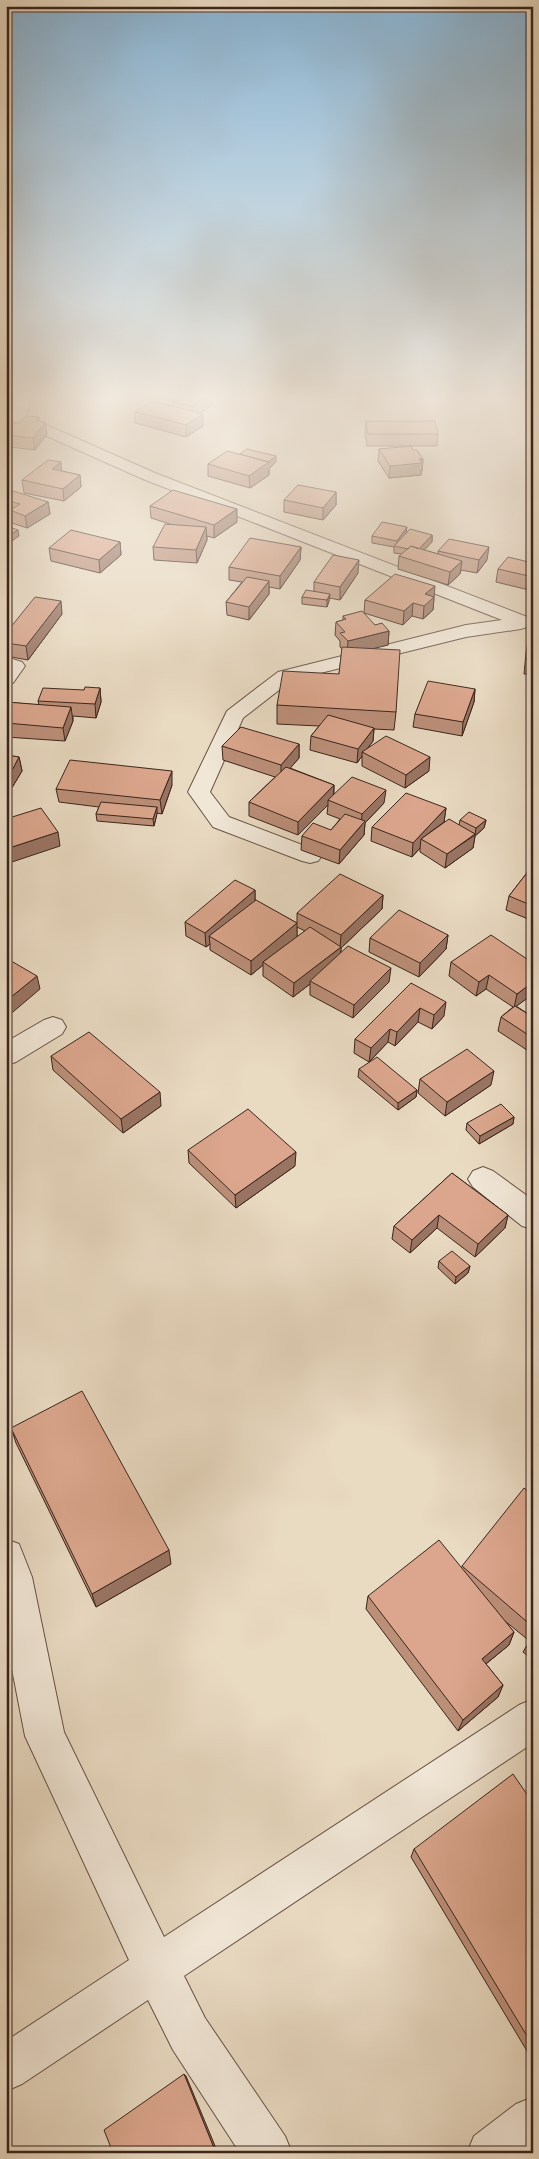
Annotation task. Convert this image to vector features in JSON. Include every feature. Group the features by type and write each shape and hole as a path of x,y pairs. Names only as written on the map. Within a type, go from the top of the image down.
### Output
{"street":[{"path":"200,496 528,622"},
{"path":"310,856 221,822 199,792 234,715 285,676 466,631 528,622"},
{"path":"6,663 15,666 6,679"},
{"path":"6,1054 53,1027"},
{"path":"483,1179 533,1217"},
{"path":"6,1557 13,1577 45,1736 189,2034 268,2153"},
{"path":"6,2068 533,1719"},
{"path":"491,2153 533,2121"}],"building":[{"path":"6,496 28,496 48,502 25,516 10,510 20,504 6,500"},
{"path":"165,496 192,496 237,509 214,525 150,506"},
{"path":"288,496 333,496 323,508 284,500"},
{"path":"382,522 407,527 397,541 372,536"},
{"path":"165,524 206,527 196,550 153,547"},
{"path":"6,526 18,530 6,537"},
{"path":"410,529 432,535 419,549 411,546 408,549 394,546"},
{"path":"71,530 120,542 99,560 49,548"},
{"path":"250,538 301,547 280,576 229,567"},
{"path":"449,539 489,547 479,560 438,551"},
{"path":"411,546 462,561 450,572 399,556"},
{"path":"333,555 359,560 340,587 314,582"},
{"path":"508,557 533,563 533,577 498,569"},
{"path":"395,574 435,586 425,594 434,597 424,606 413,603 404,611 365,600"},
{"path":"247,577 269,581 249,607 226,602"},
{"path":"306,590 330,594 327,600 302,597"},
{"path":"35,597 61,601 26,646 6,643 6,633"},
{"path":"362,611 375,625 382,623 389,631 348,641 340,633 345,632 336,622 346,619 343,616"},
{"path":"528,640 533,640 533,661 527,660"},
{"path":"342,647 400,650 396,712 277,705 283,671 339,674"},
{"path":"428,681 475,689 463,722 415,714"},
{"path":"85,687 100,688 95,704 38,701 43,688 84,690"},
{"path":"6,702 71,707 63,728 6,723"},
{"path":"328,715 374,728 358,749 311,736"},
{"path":"241,727 299,744 281,765 222,746"},
{"path":"386,736 430,757 406,775 362,752"},
{"path":"6,755 19,757 8,778 6,777"},
{"path":"70,760 172,771 160,800 56,789"},
{"path":"286,767 334,785 298,822 249,802"},
{"path":"352,777 386,790 362,814 328,800"},
{"path":"406,793 446,808 413,843 372,827"},
{"path":"101,802 157,807 153,819 96,814"},
{"path":"41,808 58,832 6,849 6,814 9,818"},
{"path":"469,812 486,820 476,828 460,820"},
{"path":"345,814 365,821 340,850 302,836 313,823 331,830"},
{"path":"449,819 475,834 447,854 421,839"},
{"path":"533,865 533,906 509,896"},
{"path":"340,874 383,895 341,935 297,913"},
{"path":"235,880 255,890 205,933 185,922"},
{"path":"256,900 297,923 251,961 209,936"},
{"path":"399,910 448,935 420,963 370,938"},
{"path":"310,927 341,947 294,983 263,962"},
{"path":"491,935 533,963 533,982 517,994 489,975 479,982 451,962"},
{"path":"348,946 391,968 354,1005 310,981"},
{"path":"6,958 37,976 6,1001"},
{"path":"411,983 446,1002 434,1015 420,1008 397,1032 390,1029 371,1048 355,1039"},
{"path":"515,1006 533,1017 533,1038 501,1017"},
{"path":"89,1032 160,1092 121,1119 51,1056"},
{"path":"467,1049 494,1071 447,1102 420,1079"},
{"path":"377,1057 417,1090 398,1103 359,1069"},
{"path":"501,1104 514,1117 480,1136 467,1123"},
{"path":"248,1109 296,1152 235,1195 188,1150"},
{"path":"452,1173 508,1215 478,1244 439,1215 412,1240 394,1226"},
{"path":"452,1251 470,1266 456,1277 439,1261"},
{"path":"82,1391 169,1550 92,1594 11,1428"},
{"path":"524,1488 533,1495 533,1627 462,1566"},
{"path":"439,1540 514,1632 482,1659 503,1685 463,1720 368,1596"},
{"path":"533,1638 533,1653 526,1647"},
{"path":"513,1774 533,1803 533,2046 414,1849"},
{"path":"184,2074 216,2153 113,2153 104,2130"}]}
